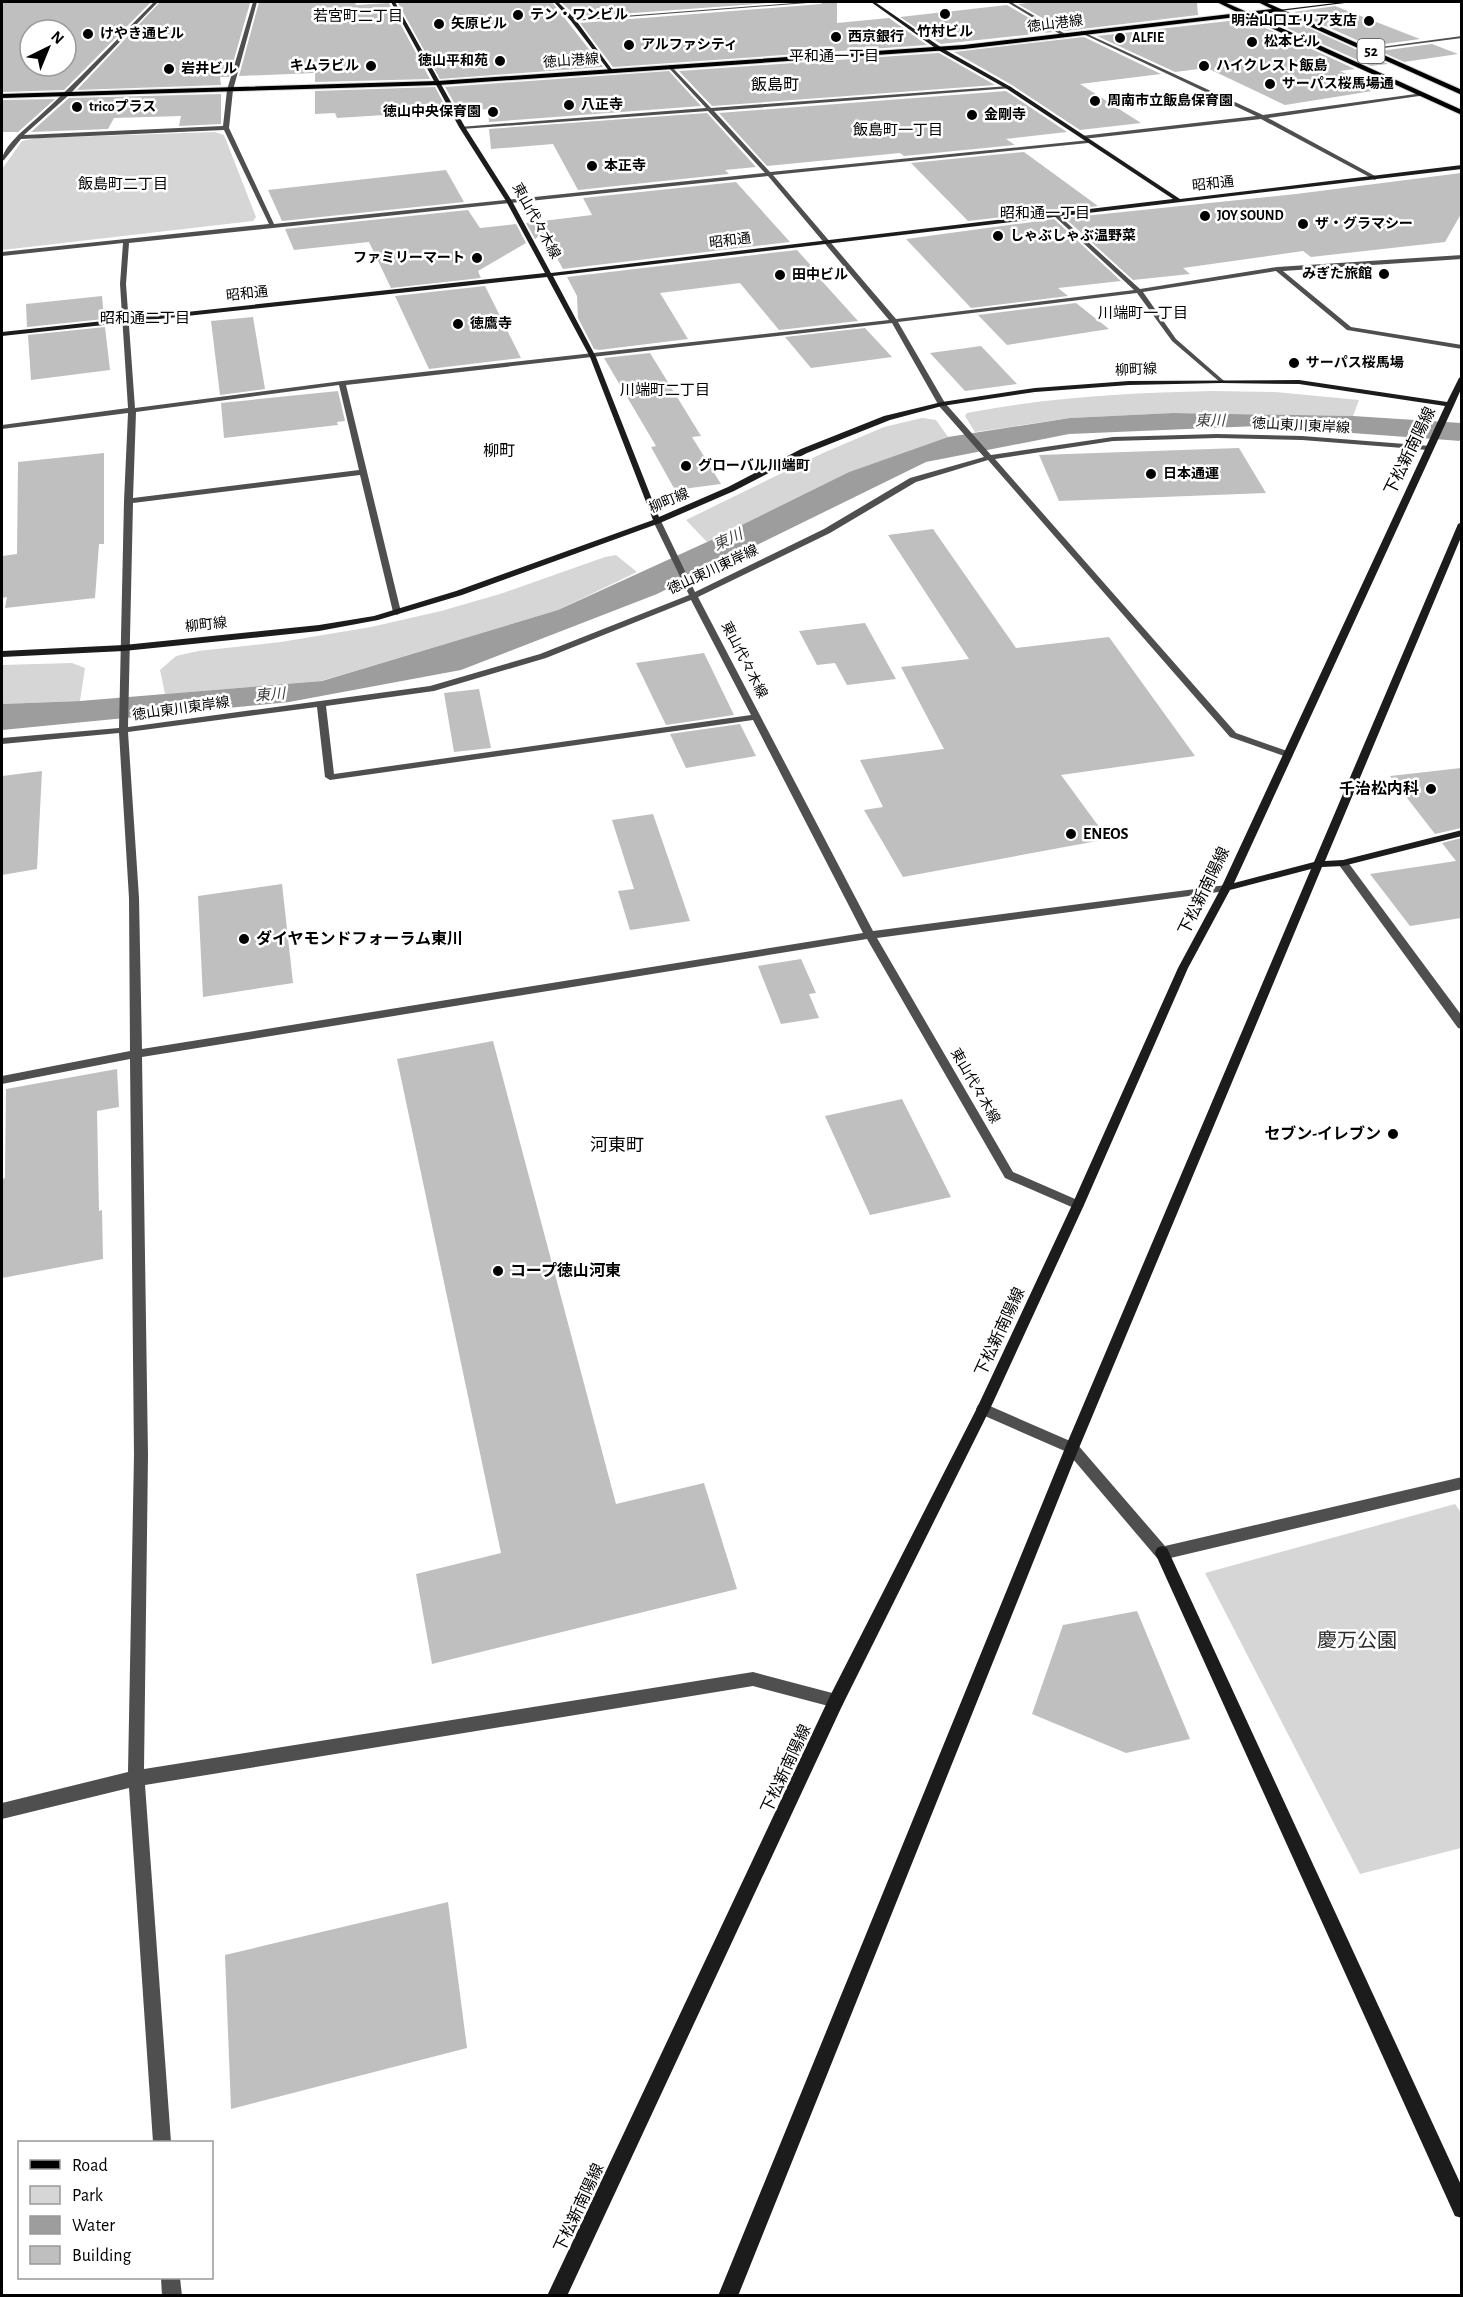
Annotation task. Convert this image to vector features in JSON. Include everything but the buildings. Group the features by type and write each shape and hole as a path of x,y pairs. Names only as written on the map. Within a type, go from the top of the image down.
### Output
{"main road":[{"path":"1220,2 1248,15"},
{"path":"1261,2 1280,10"},
{"name":"徳山港線","path":"2,96 438,83 940,49 1280,10"},
{"name":"52","path":"1280,10 1461,92"},
{"name":"52","path":"1248,15 1461,113"}],"street":[{"path":"2,159 19,136 67,94 156,2"},
{"path":"255,2 230,90 226,128 272,225"},
{"name":"東山代々木線","path":"393,2 462,127 509,201 593,357 664,538 870,935 1009,1175 1078,1205"},
{"path":"556,2 573,20 611,70"},
{"path":"713,2 721,10"},
{"path":"573,20 819,2"},
{"path":"873,2 940,49 1009,88 1178,200"},
{"path":"1009,2 1065,34"},
{"name":"徳山港線","path":"1280,10 1351,2"},
{"path":"1083,32 1262,117 1375,178"},
{"path":"1368,50 1461,38"},
{"path":"670,66 768,173 894,321 942,405 1233,735 1287,754"},
{"path":"462,127 1009,88"},
{"path":"2,254 1086,139 1423,95"},
{"path":"19,136 226,128"},
{"name":"昭和通","path":"2,334 548,275 1461,167"},
{"path":"1055,214 1139,291 1174,340 1221,381"},
{"path":"126,240 123,284 124,320 132,410 124,648 124,727 134,898 141,1443 136,1778 162,2141"},
{"path":"2,427 342,383 593,357 1139,291 1277,269 1461,257"},
{"path":"1277,269 1349,329 1461,347"},
{"name":"下松新南陽線","path":"557,2295 836,1701 983,1409 1078,1205 1183,968 1226,888 1461,378"},
{"name":"柳町線","path":"2,654 124,648 319,628 375,618 459,593 657,521 731,489 804,452 887,418 942,405 1035,390 1129,383 1221,381 1299,382 1450,405"},
{"path":"342,383 397,612"},
{"name":"徳山東川東岸線","path":"2,741 431,689 543,656 827,531 913,480 988,458 1113,439 1217,436 1302,438 1428,448"},
{"path":"128,501 362,472"},
{"path":"728,2295 1072,1448 1461,524"},
{"path":"321,704 330,777 757,717"},
{"path":"2,1080 136,1054 870,935 1226,888 1318,864 1343,863 1461,833"},
{"path":"1343,863 1461,1025"},
{"path":"983,1409 1072,1448 1162,1553 1461,2210"},
{"path":"1162,1553 1461,1483"},
{"path":"2,1810 136,1778 753,1679 836,1701"},
{"path":"171,2279 172,2295"}],"green space":[{"path":"215,132 224,135 256,217 253,221 2,250 2,169 22,141 37,138"},
{"path":"1211,391 1275,392 1359,400 1353,416 1173,413 1070,418 975,432 965,416 967,413 1058,400"},
{"path":"922,418 936,420 948,437 849,472 707,542 686,520 823,453 884,427"},
{"path":"616,555 637,572 558,610 321,681 165,694 160,670 176,656 371,627 441,611"},
{"path":"72,663 85,668 80,701 2,704 2,665"},
{"name":"慶万公園","path":"1455,1504 1462,1514 1461,1848 1360,1874 1205,1573"}],"water":[{"name":"東川","path":"1173,413 1353,416 1461,423 1461,441 1258,426 1069,434 926,462 657,594 461,670 289,702 2,730 2,704 80,701 322,681 558,610 707,542 849,472 948,437 1070,418"}],"place":[{"name":"竹村ビル","path":"945,14"},
{"name":"テン・ワンビル","path":"518,15"},
{"name":"明治山口エリア支店","path":"1369,21"},
{"name":"矢原ビル","path":"439,24"},
{"name":"けやき通ビル","path":"88,34"},
{"name":"西京銀行","path":"836,37"},
{"name":"ALFIE","path":"1120,38"},
{"name":"松本ビル","path":"1252,42"},
{"name":"アルファシティ","path":"629,45"},
{"name":"徳山平和苑","path":"500,61"},
{"name":"キムラビル","path":"371,66"},
{"name":"ハイクレスト飯島","path":"1204,66"},
{"name":"岩井ビル","path":"169,69"},
{"name":"サーパス桜馬場通","path":"1270,84"},
{"name":"周南市立飯島保育園","path":"1095,101"},
{"name":"八正寺","path":"569,105"},
{"name":"tricoプラス","path":"77,107"},
{"name":"徳山中央保育園","path":"493,112"},
{"name":"金剛寺","path":"972,115"},
{"name":"本正寺","path":"592,166"},
{"name":"JOY SOUND","path":"1205,216"},
{"name":"ザ・グラマシー","path":"1303,224"},
{"name":"しゃぶしゃぶ温野菜","path":"998,236"},
{"name":"ファミリーマート","path":"477,258"},
{"name":"みぎた旅館","path":"1384,274"},
{"name":"田中ビル","path":"780,275"},
{"name":"徳鷹寺","path":"458,324"},
{"name":"サーパス桜馬場","path":"1294,363"},
{"name":"グローバル川端町","path":"686,466"},
{"name":"日本通運","path":"1151,474"},
{"name":"千治松内科","path":"1431,789"},
{"name":"ENEOS","path":"1071,834"},
{"name":"ダイヤモンドフォーラム東川","path":"244,939"},
{"name":"セブン-イレブン","path":"1393,1134"},
{"name":"コープ徳山河東","path":"498,1271"}],"district":[{"name":"若宮町二丁目","path":"358,16"},
{"name":"平和通一丁目","path":"834,56"},
{"name":"飯島町","path":"775,85"},
{"name":"飯島町一丁目","path":"898,130"},
{"name":"飯島町二丁目","path":"123,184"},
{"name":"昭和通一丁目","path":"1045,213"},
{"name":"川端町一丁目","path":"1143,313"},
{"name":"昭和通二丁目","path":"145,318"},
{"name":"川端町二丁目","path":"665,390"},
{"name":"柳町","path":"499,451"},
{"name":"河東町","path":"617,1146"}]}
